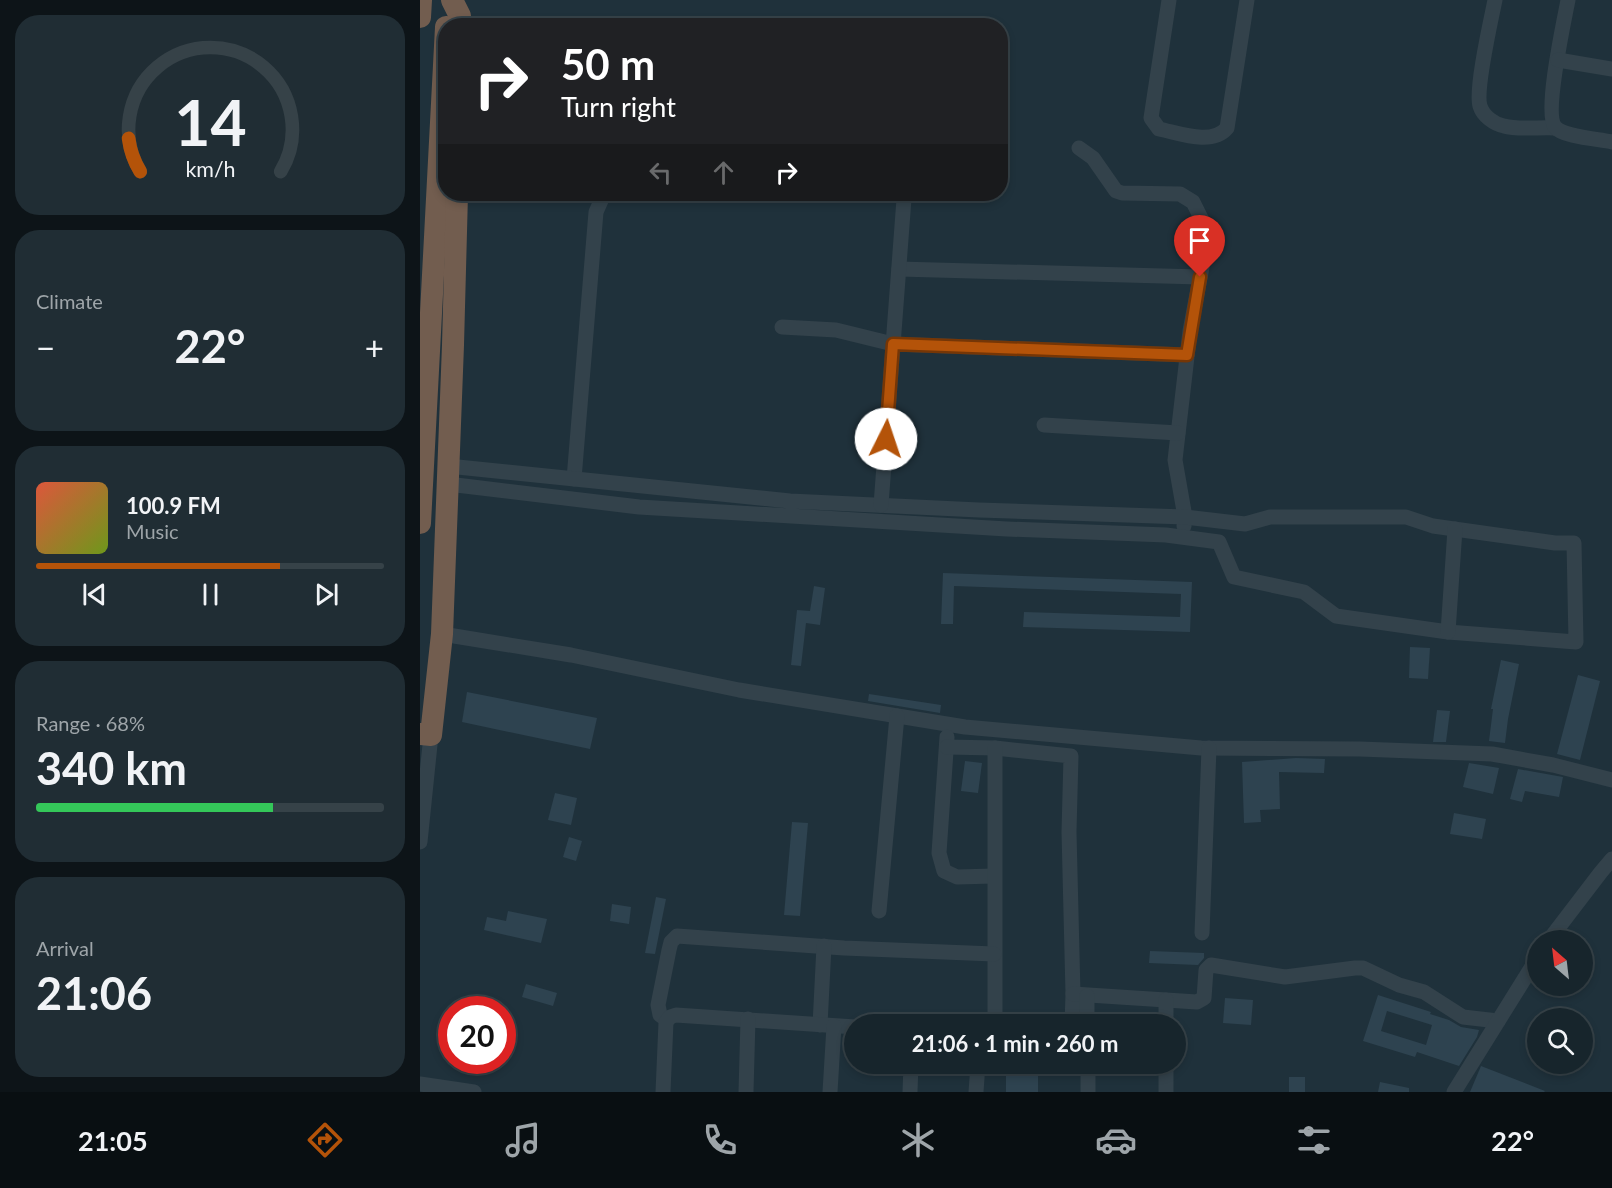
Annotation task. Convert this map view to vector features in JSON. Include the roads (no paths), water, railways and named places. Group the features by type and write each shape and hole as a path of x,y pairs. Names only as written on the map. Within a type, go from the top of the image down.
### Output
{"highway":[{"path":"420,17 421,0"},
{"path":"446,18 447,0"},
{"path":"452,0 460,18"},
{"path":"420,523 438,181"},
{"path":"426,734 442,634 457,201"}],"street":[{"path":"1169,0 1151,118 1159,129 1207,138 1222,134 1227,128 1247,0"},
{"path":"1495,0 1480,87 1479,103 1483,112 1488,118 1503,126 1555,128 1565,134 1612,142"},
{"path":"1555,128 1551,110 1568,0"},
{"path":"1558,60 1612,69"},
{"path":"1079,148 1093,158 1116,191 1180,194 1193,202 1203,222 1206,246 1187,355 1175,460 1185,518 1181,537"},
{"path":"586,500 582,480 596,212 601,201"},
{"path":"881,505 904,201"},
{"path":"899,269 1200,277"},
{"path":"782,327 836,330 893,344 1187,355"},
{"path":"1044,425 1178,433"},
{"path":"448,475 582,480 790,501 1185,518 1245,524 1270,518 1406,517 1433,526 1555,543 1574,543 1576,642 1448,632 1336,616 1304,592 1234,577 1219,542 1167,535 1007,529 651,507 586,500 448,475"},
{"path":"1448,632 1455,529"},
{"path":"442,634 571,656 739,690 948,724 1209,748 1360,749 1492,754 1553,765 1612,780"},
{"path":"879,911 897,716"},
{"path":"948,724 939,853 944,871 957,877 994,876"},
{"path":"420,842 426,734"},
{"path":"947,747 994,748 1071,756 1069,832 1080,995 1085,1014"},
{"path":"994,748 995,1014"},
{"path":"1202,933 1209,748"},
{"path":"1556,930 1600,872 1612,860"},
{"path":"667,1020 660,1015 658,1005 671,942 677,936 994,954"},
{"path":"824,946 830,1092"},
{"path":"1080,995 1201,1000 1205,995 1206,970 1211,965 1285,977 1359,968 1399,985 1424,992 1463,1017 1498,1021"},
{"path":"1454,1092 1527,975"},
{"path":"1075,1014 1080,995"},
{"path":"1166,1000 1166,1014"},
{"path":"667,1020 676,1015 844,1026"},
{"path":"663,1092 667,1020"},
{"path":"746,1092 748,1020"},
{"path":"910,1092 911,1074"},
{"path":"976,1092 977,1074"},
{"path":"1088,1074 1088,1092"},
{"path":"1166,1074 1166,1092"},
{"path":"420,1084 474,1092"}]}
